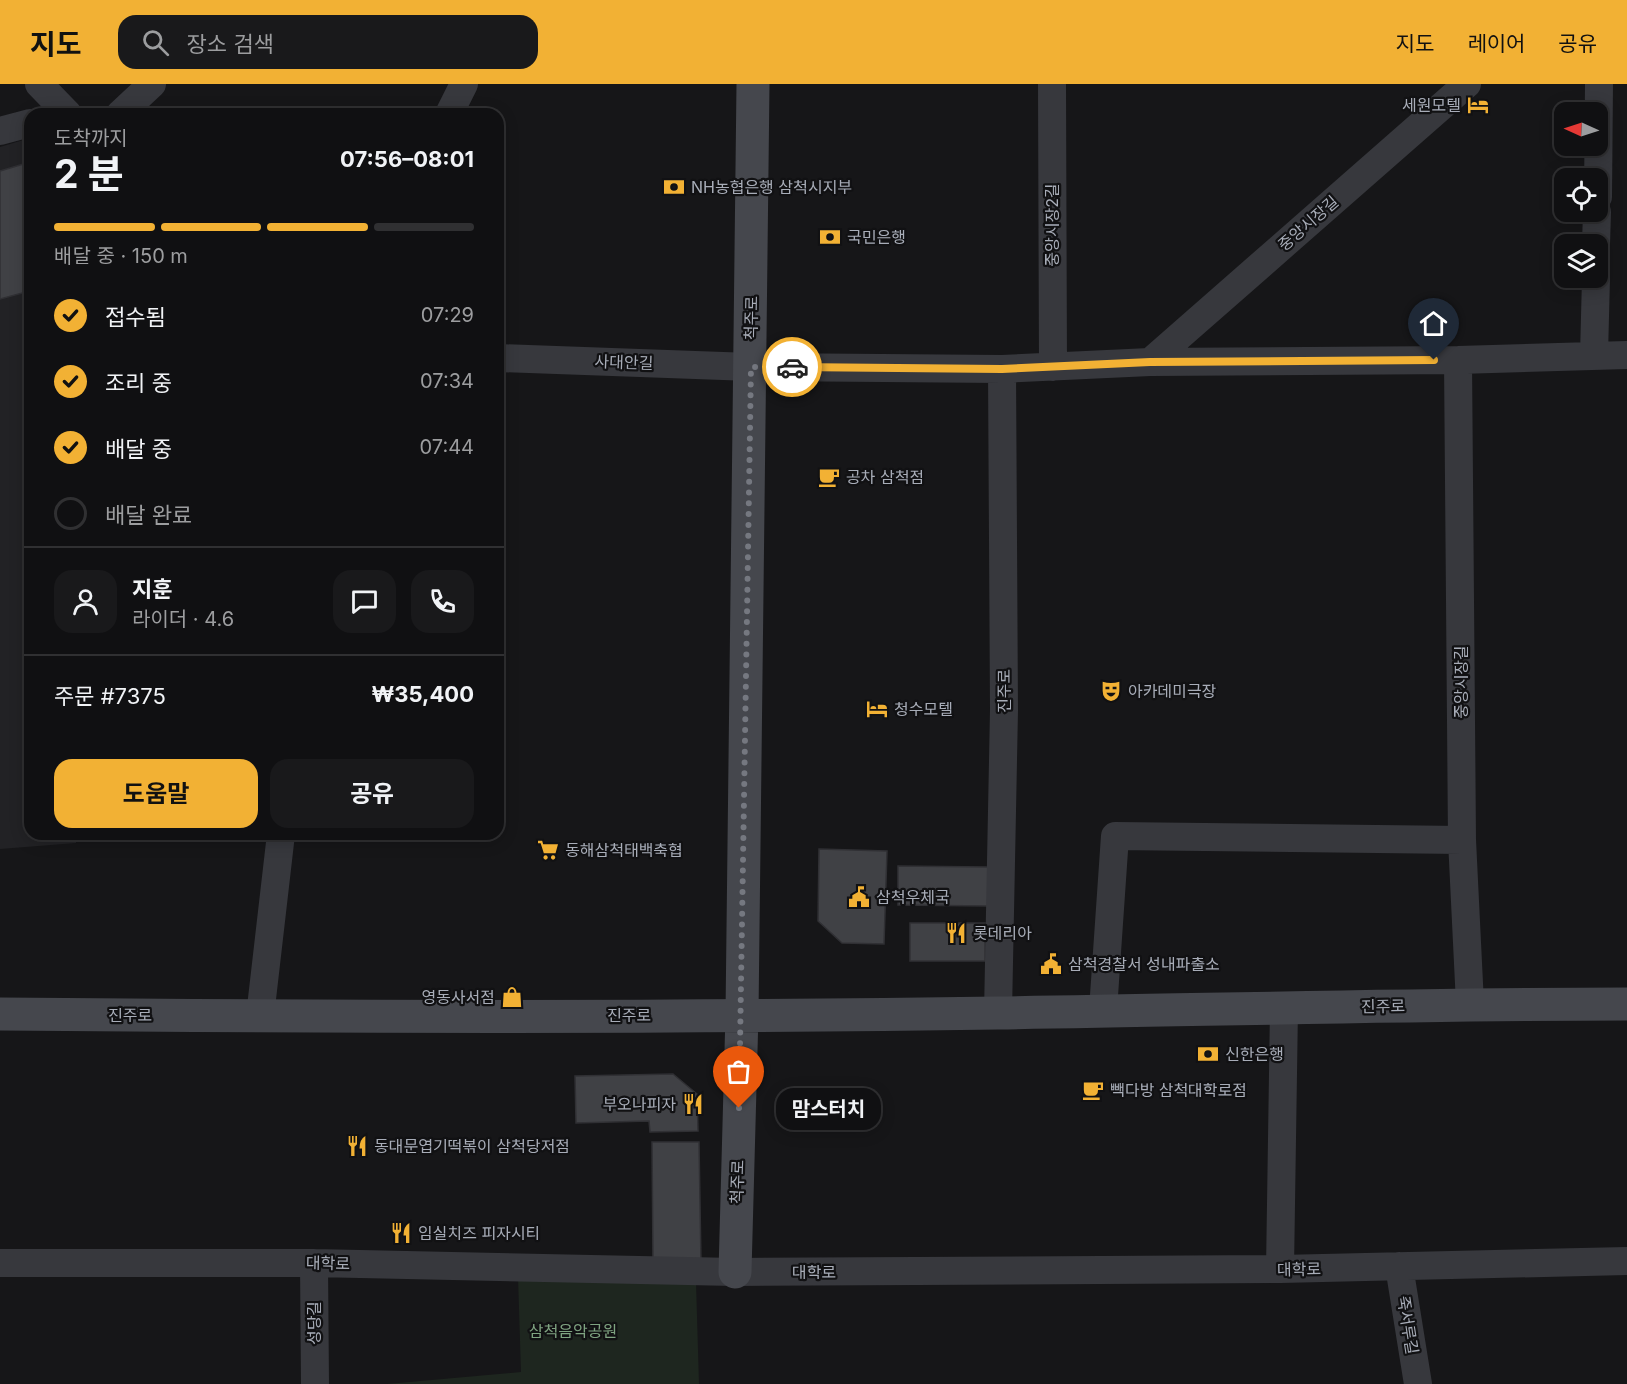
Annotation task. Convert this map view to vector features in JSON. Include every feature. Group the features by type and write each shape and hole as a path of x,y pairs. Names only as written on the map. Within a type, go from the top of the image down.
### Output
{"street":[{"path":"39,84 60,108"},
{"path":"126,108 152,84"},
{"path":"452,108 464,84"},
{"name":"척주로","path":"735,1272 742,1014 753,84"},
{"name":"중앙시장2길","path":"1052,84 1053,367"},
{"name":"중앙시장길","path":"1150,362 1467,84"},
{"path":"1598,168 1599,84"},
{"path":"0,131 24,125"},
{"path":"1594,355 1596,288"},
{"path":"751,367 1002,369 1150,362 1458,360 1627,356"},
{"name":"사대안길","path":"504,358 751,367"},
{"name":"중앙시장길","path":"1458,360 1462,840 1470,1004"},
{"name":"진주로","path":"999,1013 1004,710 1002,369"},
{"path":"1103,1010 1115,836 1462,840"},
{"path":"260,1016 279,840"},
{"name":"진주로","path":"0,1014 260,1016 999,1013 1470,1004 1627,1004"},
{"path":"1280,1269 1284,1008"},
{"name":"대학로","path":"0,1263 314,1263 735,1272 1280,1269 1627,1261"},
{"name":"성당길","path":"314,1263 315,1384"},
{"name":"죽서루길","path":"1399,1266 1418,1384"}],"shaded area":[{"path":"24,140 24,840 76,840 76,843 0,849 0,147"}],"green space":[{"name":"삼척음악공원","path":"518,1277 696,1282 699,1384 387,1384 521,1372"}],"building":[{"path":"24,164 24,293 0,299 0,171"},
{"path":"819,849 887,851 884,944 842,943 818,921"},
{"path":"898,866 988,867 988,906 898,905"},
{"path":"910,923 985,923 985,961 910,961"},
{"path":"673,1074 697,1094 698,1131 650,1132 649,1121 576,1123 575,1076"},
{"path":"652,1142 699,1142 701,1262 653,1262"}],"way so far":[{"path":"739,1108 751,367 792,367"}],"place":[{"name":"세원모텔","path":"1478,105"},
{"name":"NH농협은행 삼척시지부","path":"674,187"},
{"name":"국민은행","path":"830,237"},
{"name":"공차 삼척점","path":"829,477"},
{"name":"아카데미극장","path":"1111,691"},
{"name":"청수모텔","path":"877,709"},
{"name":"동해삼척태백축협","path":"548,850"},
{"name":"삼척우체국","path":"859,897"},
{"name":"롯데리아","path":"956,933"},
{"name":"삼척경찰서 성내파출소","path":"1051,964"},
{"name":"영동사서점","path":"512,997"},
{"name":"신한은행","path":"1208,1054"},
{"name":"빽다방 삼척대학로점","path":"1093,1090"},
{"name":"부오나피자","path":"693,1104"},
{"name":"맘스터치","path":"739,1108"},
{"name":"동대문엽기떡볶이 삼척당저점","path":"357,1146"},
{"name":"임실치즈 피자시티","path":"401,1233"}],"route":[{"path":"792,367 1002,369 1150,362 1434,360"}]}
